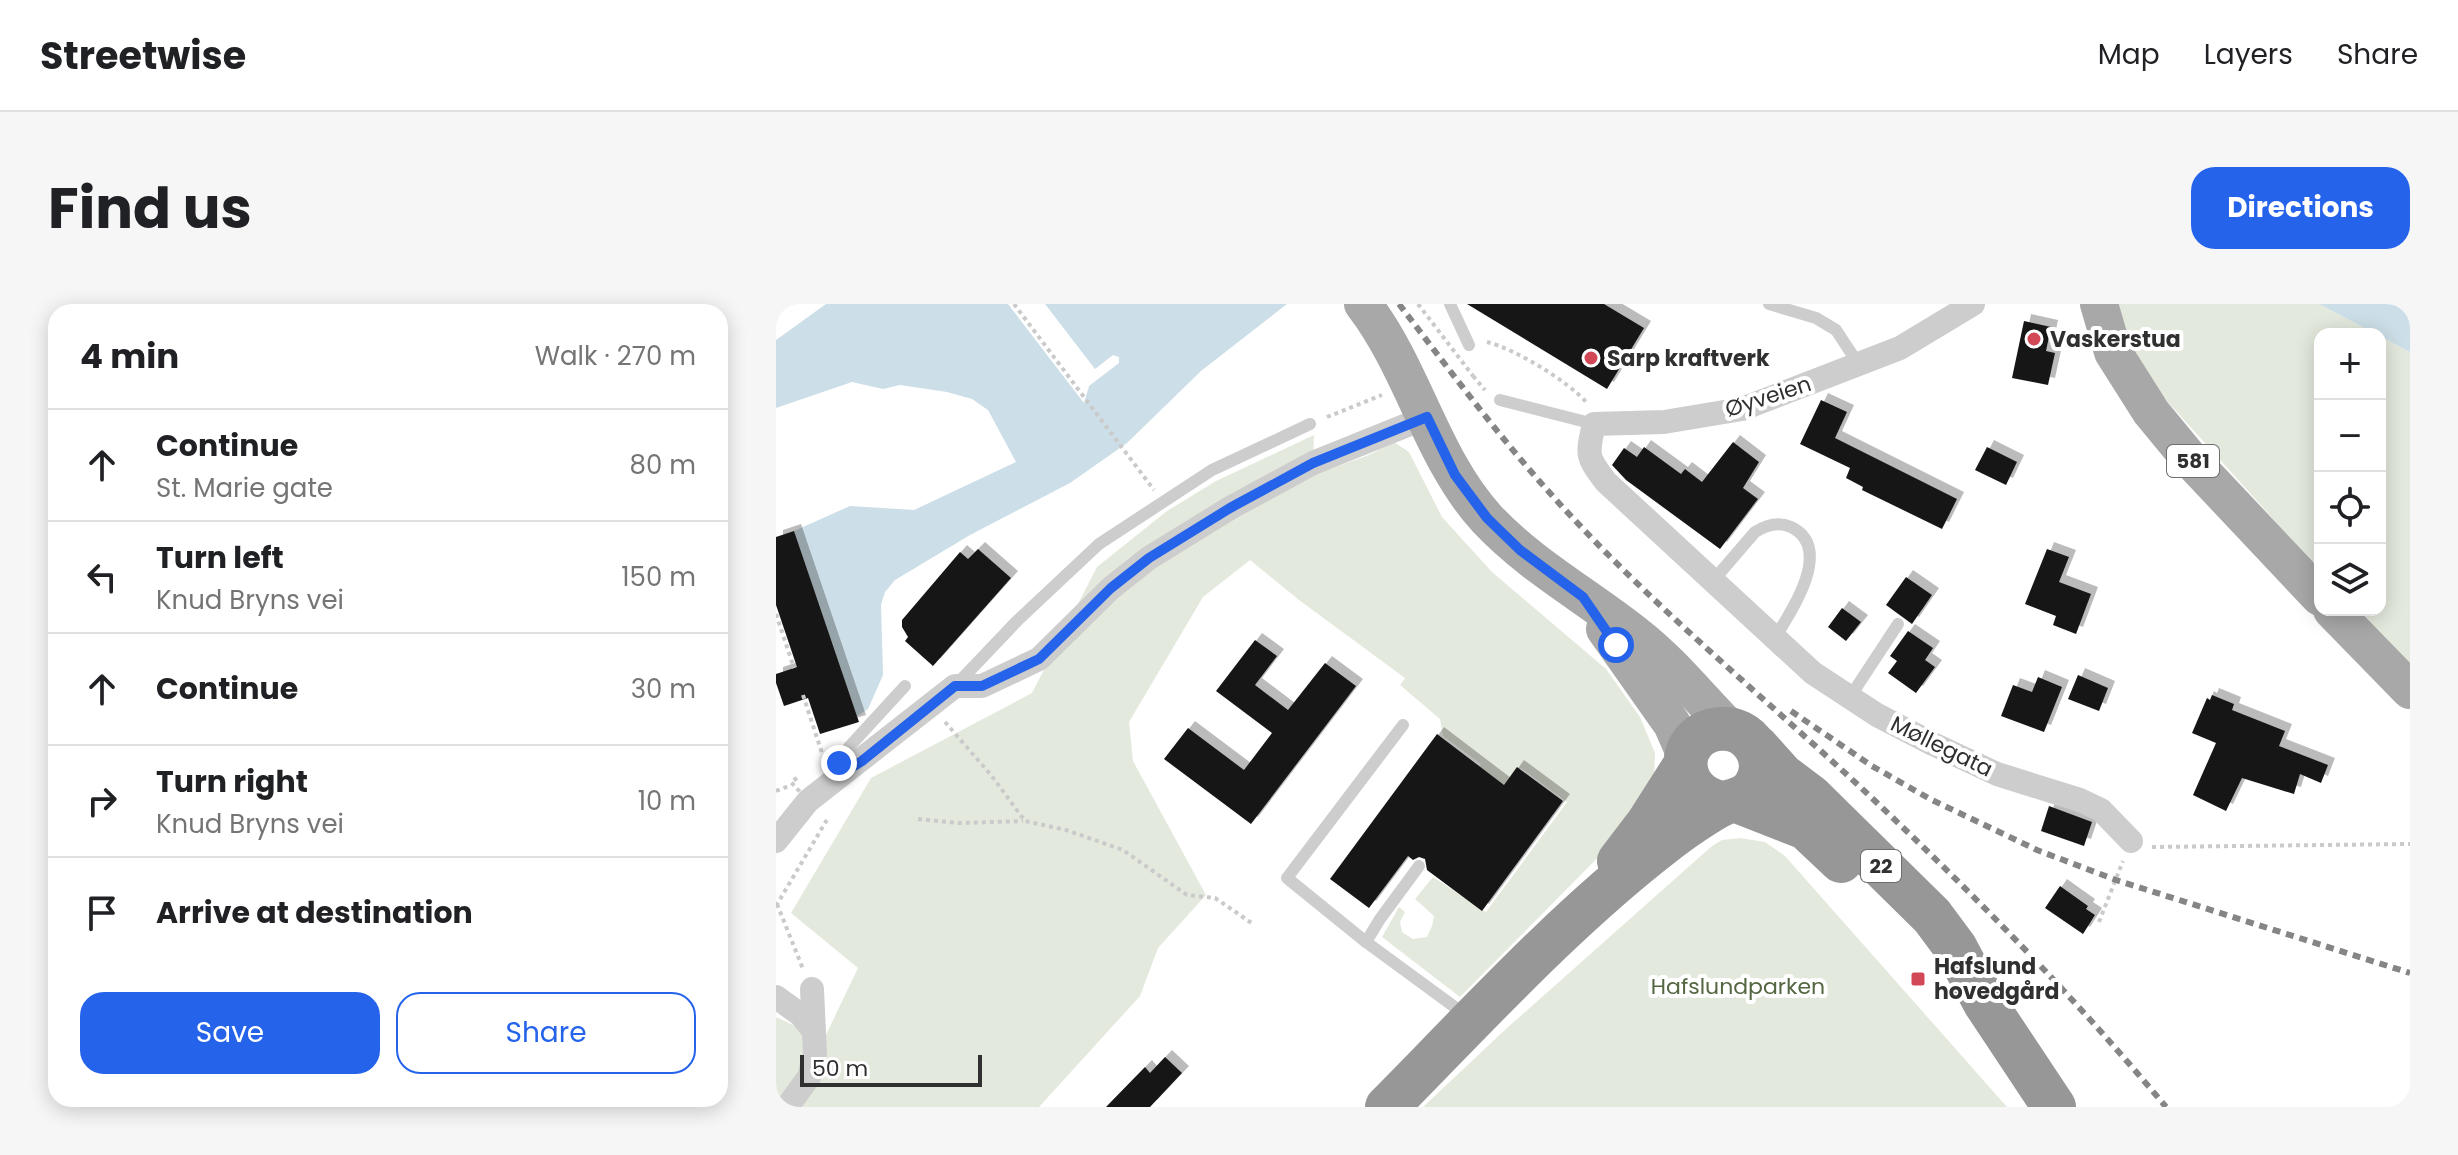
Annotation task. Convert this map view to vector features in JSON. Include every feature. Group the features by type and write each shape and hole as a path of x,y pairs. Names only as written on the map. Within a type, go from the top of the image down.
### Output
{"highway":[{"path":"1387,1107 1574,920 1665,842 1748,795 1760,777 1761,766 1743,738 1708,731 1698,738 1648,823 1574,920"},
{"name":"22","path":"1743,738 1782,775 1810,796 1932,916 1955,947 1985,1003 2054,1107"},
{"name":"22","path":"1686,761 1687,778 1701,797 1731,802 1806,828 1985,1003"}],"main road":[{"name":"581","path":"2099,304 2113,352 2151,412 2189,458 2314,591"},
{"path":"1368,310 1390,344 1455,475 1487,518 1520,550 1663,658 1743,738"},
{"path":"1583,597 1672,724 1686,761"},
{"path":"2338,616 2410,690"}],"street":[{"name":"Øyveien","path":"1594,424 1664,422 1742,409 1900,348 1973,304"},
{"path":"776,841 808,801 955,686 982,686 1039,659 1111,588 1149,558 1230,508 1313,463 1427,417"},
{"name":"Møllegata","path":"1594,424 1588,452 1593,465 1606,482 1813,673 1877,715 1933,744 1997,774 2101,810 2131,841"},
{"path":"787,1107 809,1077 815,1054 812,989"},
{"path":"776,997 801,1015 813,1030"}],"lane":[{"path":"1450,304 1469,345"},
{"path":"1769,304 1816,318 1836,330 1859,365"},
{"name":"Øyveien","path":"1500,400 1594,424"},
{"path":"955,686 1017,621 1099,544 1212,470 1310,424"},
{"path":"1712,582 1755,532 1764,526 1786,524 1797,530 1806,543 1808,579 1799,600 1774,639"},
{"path":"1850,697 1898,624"},
{"path":"838,776 839,763 849,747 905,686"},
{"path":"1403,725 1287,878 1366,942 1473,1020"},
{"path":"1366,942 1419,866"}],"path":[{"path":"1014,304 1163,501"},
{"path":"1418,304 1473,376"},
{"path":"1469,345 1488,342 1519,354 1583,398 1593,410 1594,424"},
{"path":"1310,424 1390,392"},
{"path":"776,614 794,668"},
{"path":"803,695 823,756 815,763"},
{"path":"932,706 991,775 1025,821"},
{"path":"797,778 791,782 800,792"},
{"path":"812,989 777,905 834,808"},
{"path":"918,819 958,823 1025,821 1066,830 1123,850 1187,895 1215,898 1253,924"},
{"path":"2099,922 2131,841 2157,848 2410,844"}],"green space":[{"path":"2116,304 2319,304 2365,328 2314,328 2314,564 2131,361"},
{"path":"2386,339 2410,352 2410,672 2360,616 2386,616"},
{"path":"1314,435 1313,475 1369,455 1394,442 1409,452 1442,517 1492,572 1606,669 1640,717 1655,753 1654,784 1640,815 1460,997 1382,937 1399,907 1405,912 1400,922 1402,932 1413,939 1427,937 1434,916 1415,899 1433,877 1486,912 1567,802 1521,768 1492,807 1465,787 1481,764 1443,736 1440,719 1400,685 1405,678 1250,560 1203,597 1129,722 1133,761 1206,895 1158,948 1140,996 1039,1107 776,1107 776,1017 824,1039 858,968 791,913 871,778 1032,693 1097,567 1167,511 1216,481"},
{"name":"Hafslundparken","path":"1740,838 1765,842 1785,856 2007,1107 1423,1107 1712,846 1722,840"}],"shaded area":[{"path":"826,304 1008,304 1084,403 1089,386 1119,363 1119,357 1113,355 1095,369 1045,304 1287,304 1201,371 1127,443 1070,483 970,535 895,580 885,592 881,605 883,675 868,709 857,716 794,531 850,506 914,510 1016,462 988,410 972,399 947,392 900,385 883,389 852,382 776,408 776,340"},
{"path":"2319,304 2410,304 2410,352 2386,339 2386,328 2364,328"}],"building":[{"name":"Sarp kraftverk","path":"1467,304 1604,304 1644,328 1607,389"},
{"name":"Vaskerstua","path":"2024,321 2051,327 2046,351 2055,353 2048,385 2012,378"},
{"path":"1821,400 1847,412 1835,438 1957,499 1942,529 1862,490 1863,487 1846,478 1850,468 1800,444"},
{"path":"1733,442 1759,462 1743,488 1758,499 1720,549 1626,480 1612,465 1624,448 1637,457 1644,447 1681,474 1685,469 1702,482"},
{"path":"1987,447 2017,462 2006,485 1975,470"},
{"path":"794,531 859,722 820,734 808,698 784,706 776,683 776,674 797,667 776,605 776,537"},
{"path":"978,549 1011,578 933,666 905,641 908,637 902,620 960,552 968,559"},
{"path":"2047,549 2069,557 2059,582 2091,594 2076,634 2053,625 2056,616 2025,604"},
{"path":"1906,577 1932,595 1912,624 1886,605"},
{"path":"1842,608 1861,622 1846,641 1828,627"},
{"path":"1908,631 1933,648 1925,660 1935,667 1916,693 1888,673 1897,661 1890,656"},
{"path":"1255,640 1277,656 1255,685 1288,710 1325,663 1356,686 1251,824 1164,759 1188,728 1244,770 1272,733 1216,691"},
{"path":"2078,675 2108,688 2099,711 2068,699"},
{"path":"2038,677 2062,687 2044,732 2001,716 2013,685 2032,692"},
{"path":"2212,695 2234,704 2232,710 2285,731 2279,746 2328,765 2321,783 2300,774 2294,794 2242,778 2226,811 2193,795 2216,743 2192,733 2207,698 2210,700"},
{"path":"1437,734 1504,785 1517,767 1563,801 1482,911 1427,870 1425,859 1419,857 1413,860 1408,856 1369,908 1330,879"},
{"path":"2049,806 2092,822 2084,846 2041,831"},
{"path":"2060,886 2088,906 2086,909 2095,915 2083,934 2045,908"},
{"path":"1165,1057 1182,1073 1150,1107 1106,1107 1145,1067 1150,1073"}],"railway":[{"path":"1399,304 1503,438 1570,515 1675,619 1938,861 2055,981 2166,1107"},
{"path":"1791,711 1872,766 1930,799 2037,850 2116,880 2410,973"}],"place":[{"name":"Vaskerstua","path":"2034,339"},
{"name":"Sarp kraftverk","path":"1591,358"},
{"name":"Hafslund hovedgård","path":"1918,979"}],"route":[{"path":"839,763 838,776 862,761 955,686 982,686 1039,659 1111,588 1149,558 1230,508 1313,463 1427,417 1455,475 1487,518 1520,550 1583,597 1616,645"}]}
